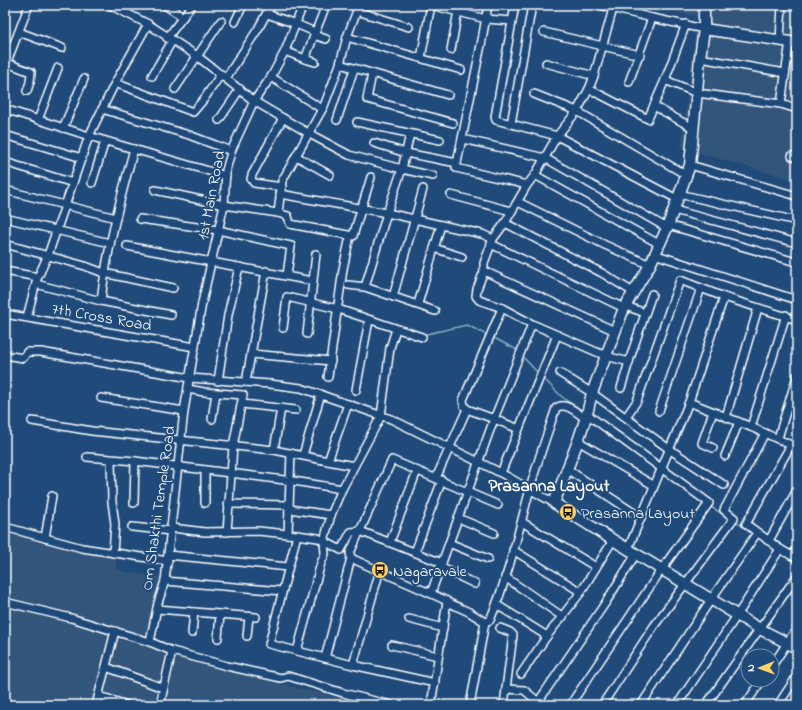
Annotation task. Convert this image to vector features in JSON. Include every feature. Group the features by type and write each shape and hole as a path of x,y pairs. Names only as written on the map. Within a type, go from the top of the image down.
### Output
{"street":[{"path":"27,91 31,72 6,65 29,5"},
{"path":"110,5 148,24 197,56 254,101 349,155 433,176"},
{"path":"166,5 183,17"},
{"path":"152,76 170,39 192,5"},
{"path":"236,22 243,5"},
{"path":"115,83 193,112 223,76 267,14 271,5"},
{"name":"1st Main Road","path":"190,378 210,262 224,205 226,176 231,151 254,101 271,77 285,51 303,5"},
{"path":"305,59 326,5"},
{"path":"421,58 431,5 459,8 486,19 512,21"},
{"path":"488,5 463,139 456,168 526,185"},
{"path":"515,5 495,117 496,120 557,136 678,197 797,221"},
{"path":"511,124 532,5"},
{"path":"599,5 614,7 652,18 704,29 789,41"},
{"path":"554,503 587,416 592,393 625,307 650,265 668,226 688,170 694,128 696,93 704,29 704,5"},
{"path":"781,104 789,41 782,5"},
{"path":"614,7 589,89 577,111 557,136 535,175 526,185 518,202 492,241 484,263 484,271 476,296 479,300 502,308 557,335 606,356 629,362"},
{"path":"278,213 282,181 322,109 340,64 347,37 358,8 409,27"},
{"path":"451,50 459,8"},
{"path":"267,14 296,24 326,39"},
{"path":"629,82 640,55 652,18"},
{"path":"175,89 221,21"},
{"path":"28,317 37,280 48,255 89,136 115,83 148,24"},
{"path":"589,89 648,119 666,80 686,24"},
{"path":"19,32 62,48"},
{"path":"544,32 640,55"},
{"path":"347,37 461,70"},
{"path":"285,51 316,62"},
{"path":"700,58 785,73"},
{"path":"546,63 594,76"},
{"path":"340,64 448,95"},
{"path":"38,120 58,68"},
{"path":"338,120 354,69"},
{"path":"372,74 367,99 453,123"},
{"path":"271,77 322,109"},
{"path":"63,128 84,79"},
{"path":"666,80 696,93 781,104 797,108"},
{"path":"219,120 240,89"},
{"path":"534,94 577,111 688,170 797,196"},
{"path":"654,106 694,128"},
{"path":"5,109 105,141 226,176"},
{"path":"102,109 189,135 231,151"},
{"path":"282,187 254,183 252,175 283,118"},
{"path":"356,122 440,140"},
{"path":"365,288 387,213 402,169 410,134"},
{"path":"5,135 82,158"},
{"path":"463,139 545,158 668,226 796,262"},
{"path":"92,183 105,141"},
{"path":"374,143 406,152 457,163"},
{"path":"101,301 104,273 110,243 134,149"},
{"path":"296,156 330,175"},
{"path":"5,162 73,183"},
{"path":"535,175 659,244"},
{"path":"155,190 224,205 278,213 288,216 290,224 353,236 371,176"},
{"path":"393,297 423,189"},
{"path":"5,190 116,218"},
{"path":"280,194 362,208 482,234 492,241 625,307 645,313"},
{"path":"451,195 511,211"},
{"path":"518,202 605,245 650,265"},
{"path":"674,210 797,243"},
{"path":"5,218 110,243"},
{"path":"140,219 218,230 291,246 287,275"},
{"path":"505,223 602,273 633,292"},
{"path":"418,304 441,225"},
{"path":"328,377 343,270 349,241"},
{"path":"5,244 48,255 104,273 173,288"},
{"path":"127,246 266,271 312,281"},
{"path":"434,248 462,257"},
{"path":"307,334 316,254"},
{"path":"654,254 797,300"},
{"path":"218,381 228,315 239,267"},
{"path":"5,271 101,301 171,315"},
{"path":"246,382 266,271"},
{"path":"484,271 615,332"},
{"path":"626,417 637,401 680,280 724,297 786,315 797,320"},
{"path":"348,285 365,288 436,311"},
{"path":"659,411 701,288"},
{"path":"621,388 652,294"},
{"path":"283,328 287,297 338,308 369,320 422,337"},
{"path":"506,689 524,690 538,704 606,602 632,551 640,517 661,470 688,402 724,297"},
{"path":"502,308 463,400 464,406 467,409 519,429"},
{"path":"726,417 758,308"},
{"name":"7th Cross Road","path":"5,314 195,347"},
{"path":"751,427 786,315"},
{"path":"356,390 369,320"},
{"path":"430,593 494,419 532,324"},
{"path":"297,651 321,563 325,554 324,541 331,515 342,489 381,416 390,348 396,329"},
{"path":"501,473 557,335"},
{"path":"5,355 23,358 27,352 41,352 190,378 270,384 301,388 391,419 530,488 613,540 712,598 760,629 797,648"},
{"path":"251,354 331,361"},
{"path":"560,373 592,393 669,449 724,485"},
{"path":"778,438 797,376"},
{"name":"Om Shakthi Temple Road","path":"150,642 165,581 179,467 184,411 190,378"},
{"path":"188,389 243,395 233,446 227,532"},
{"path":"212,419 216,393"},
{"path":"303,455 320,394"},
{"path":"101,398 184,411"},
{"path":"688,402 778,438 794,446 746,524 794,558 797,548"},
{"path":"242,404 296,410"},
{"path":"328,461 348,404"},
{"path":"485,622 490,620 496,605 514,550 530,488 556,408 560,405 565,405 587,416 708,505 662,569 570,705"},
{"path":"274,450 281,408"},
{"path":"416,552 449,448 467,409"},
{"path":"712,448 702,443 713,412"},
{"path":"32,421 92,431 274,450 354,466"},
{"path":"725,456 739,422"},
{"path":"602,705 654,626 732,520 724,510 765,433"},
{"path":"578,441 653,485"},
{"path":"288,534 290,453"},
{"path":"87,457 135,461 342,489"},
{"path":"111,460 112,502 115,524 113,553"},
{"path":"325,658 351,558 350,553 392,460 498,505"},
{"path":"134,503 135,461"},
{"path":"567,469 640,517"},
{"path":"205,470 205,503"},
{"path":"390,542 417,470"},
{"path":"767,540 771,537 797,490"},
{"path":"45,538 52,496"},
{"path":"228,504 289,507 331,515"},
{"path":"458,518 494,534"},
{"path":"522,522 596,567"},
{"path":"5,526 82,548 113,553 288,567"},
{"path":"132,527 205,532 258,531 297,534 324,541 341,550 351,532 360,531 416,552 475,584"},
{"path":"642,705 712,598 758,533"},
{"path":"297,534 269,644 434,683"},
{"path":"521,674 581,592 613,540"},
{"path":"449,543 488,559"},
{"path":"677,705 780,549"},
{"path":"514,550 581,592"},
{"path":"351,558 447,601 485,622"},
{"path":"353,665 380,570"},
{"path":"706,705 797,576"},
{"path":"505,577 563,617"},
{"path":"165,581 282,591"},
{"path":"5,602 71,618 150,642 172,651 226,666 281,678 288,676 343,693 391,705"},
{"path":"431,705 447,602"},
{"path":"496,605 548,636"},
{"path":"158,609 252,617 247,636"},
{"path":"192,633 194,612"},
{"path":"218,638 220,614"},
{"path":"409,619 443,628"},
{"path":"470,705 485,622"},
{"path":"500,628 510,632 512,635 504,705"},
{"path":"780,654 797,628"},
{"path":"96,705 115,631"},
{"path":"392,644 438,656"},
{"path":"160,705 172,651"},
{"path":"106,667 163,688"},
{"path":"778,705 797,676"},
{"path":"745,705 757,688"},
{"path":"99,696 127,705"}],"shaded area":[{"path":"643,5 797,5 797,181 681,148 697,17"},
{"path":"5,530 72,550 116,558 117,570 160,577 151,647 260,679 371,705 5,705"}],"waterway":[{"path":"422,335 467,325 489,336"},
{"path":"492,337 519,351"},
{"path":"522,356 539,374"},
{"path":"543,378 562,397 584,413"},
{"path":"709,506 728,517"},
{"path":"735,521 748,530"},
{"path":"791,560 797,565"}],"place":[{"name":"Prasanna Layout","path":"568,512"},
{"name":"Nagaravale","path":"380,570"}],"district":[{"name":"Prasanna Layout","path":"549,485"}]}
